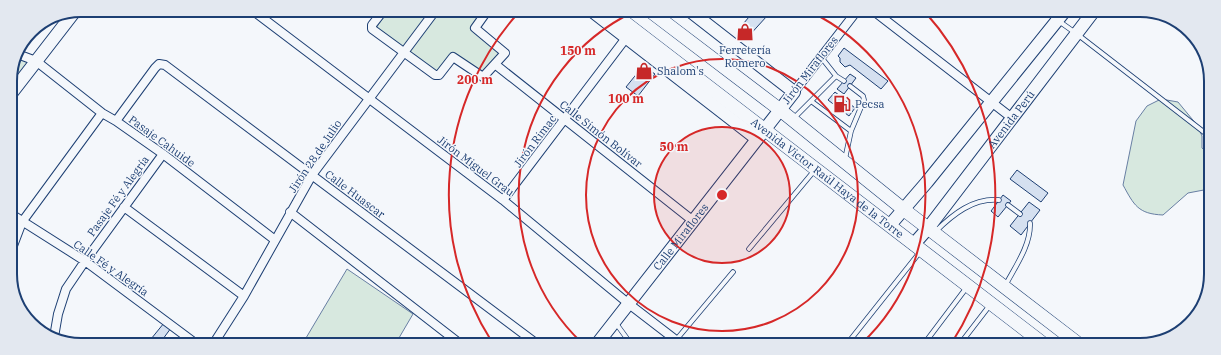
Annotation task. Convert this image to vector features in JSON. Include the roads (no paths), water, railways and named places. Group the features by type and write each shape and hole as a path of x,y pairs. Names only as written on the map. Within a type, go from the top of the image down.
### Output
{"main road":[{"path":"600,17 626,38 761,134"},
{"name":"Avenida Victor Raúl Haya de la Torre","path":"617,17 761,134 816,169 1036,338"},
{"name":"Avenida Victor Raúl Haya de la Torre","path":"658,17 779,109 903,208 1071,338"},
{"path":"698,17 794,92"},
{"path":"890,225 992,103 1060,17"},
{"name":"Avenida Perú","path":"917,247 932,230 1012,118 1089,17"},
{"path":"17,86 69,19"},
{"name":"Jirón Miraflores","path":"761,134 779,109 794,92"},
{"name":"Calle Miraflores","path":"602,338 692,220 761,134"}],"street":[{"name":"Jirón Miguel Grau","path":"261,17 504,200 628,304 674,338"},
{"path":"378,17 372,25 372,29 437,75 454,57 480,77 485,77 504,55 505,51 475,28 483,17"},
{"name":"Jirón 28 de Julio","path":"217,338 244,296 312,175 430,17"},
{"name":"Jirón Miraflores","path":"794,92 820,56 852,17"},
{"path":"881,17 1012,118"},
{"name":"Jirón Rimac","path":"504,200 626,38"},
{"name":"Pasaje Cahuide","path":"23,56 36,61 102,113 163,154 275,240"},
{"name":"Calle Huascar","path":"116,121 159,64 165,65 529,338"},
{"name":"Calle Simón Bolívar","path":"496,65 692,220"},
{"path":"17,236 22,222 102,113"},
{"name":"Pasaje Fé y Alegría","path":"55,332 58,314 66,289 84,261 163,154"},
{"path":"124,207 244,296"},
{"path":"290,212 453,338"},
{"name":"Calle Fé y Alegría","path":"17,218 84,261 189,338"}],"lane":[{"path":"1062,17 1077,34 1204,132"},
{"path":"820,56 836,76 844,81"},
{"path":"792,120 836,76"},
{"path":"844,161 851,131 864,100 863,96 850,86"},
{"path":"811,101 851,131"},
{"path":"749,249 816,169"},
{"path":"932,230 965,207 986,199 999,200"},
{"path":"1008,205 1020,214"},
{"path":"1005,286 1025,248 1030,230 1030,223"},
{"path":"851,338 917,247"},
{"path":"682,338 733,272"},
{"path":"929,338 968,286"},
{"path":"965,338 992,304"},
{"path":"615,322 627,338"}],"place":[{"name":"Ferretería Romero","path":"745,32"},
{"name":"Shalom's","path":"644,71"},
{"name":"Pecsa","path":"842,104"}]}
